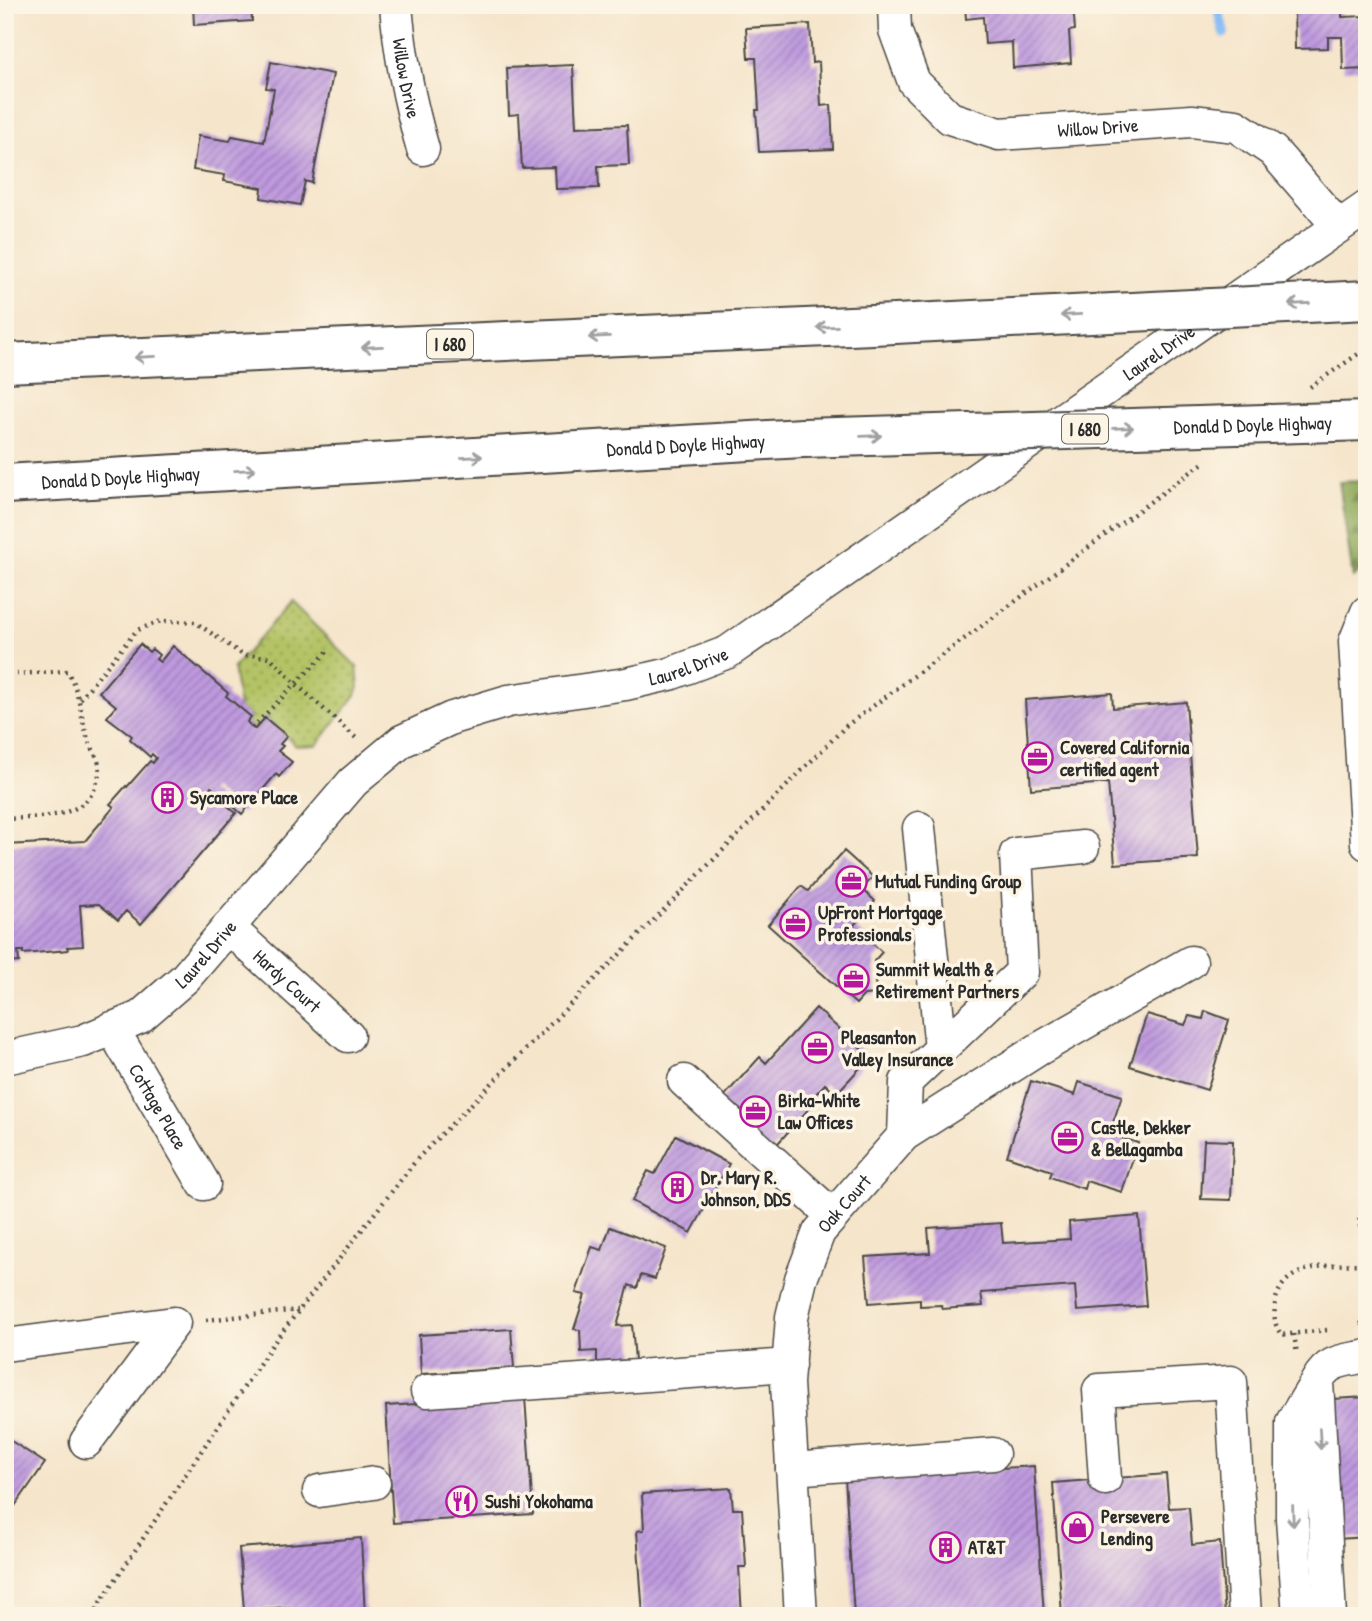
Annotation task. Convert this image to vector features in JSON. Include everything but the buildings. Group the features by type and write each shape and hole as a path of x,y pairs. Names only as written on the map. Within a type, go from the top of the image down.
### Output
{"highway":[{"name":"I 680","path":"5,363 895,324 1367,300"},
{"name":"Donald D Doyle Highway","path":"5,484 803,438 1367,421"}],"street":[{"name":"Willow Drive","path":"396,5 398,37 408,95 423,149"},
{"name":"Willow Drive","path":"894,5 895,30 914,82 950,118 999,134 1192,121 1236,127 1273,151 1338,226"},
{"name":"Laurel Drive","path":"5,1058 83,1041 140,1017 185,978 353,782 402,741 452,718 508,702 670,674 728,652 1367,207"},
{"path":"1367,612 1355,642 1367,844"},
{"path":"919,828 941,1049"},
{"path":"904,1135 906,1082 1022,972 1016,853 1083,847"},
{"name":"Hardy Court","path":"228,927 348,1036"},
{"name":"Oak Court","path":"801,1616 787,1383 792,1317 801,1279 819,1232 904,1135 1040,1049 1191,962"},
{"name":"Cottage Place","path":"112,1028 205,1184"},
{"path":"684,1081 833,1216"},
{"path":"5,1345 174,1323"},
{"path":"86,1442 174,1323"},
{"path":"1299,1616 1293,1518 1292,1422 1322,1370 1332,1364 1367,1356"},
{"path":"427,1391 789,1364"},
{"path":"1317,1381 1330,1616"},
{"path":"1105,1479 1099,1390 1231,1382 1245,1616"},
{"path":"792,1469 993,1454"},
{"path":"319,1491 374,1483"}],"path":[{"path":"94,1616 100,1603 272,1345 418,1158 846,726 1148,501"},
{"path":"80,699 137,630 161,621 195,622 243,655 270,657 359,741"},
{"path":"252,728 328,651"},
{"path":"5,819 64,813 86,803 95,788 100,771 99,762 88,740 80,699 67,671 17,674"},
{"path":"1359,1218 1367,1277"},
{"path":"1335,1328 1282,1335 1276,1328 1276,1295 1283,1283 1297,1272 1366,1264"},
{"path":"174,1323 299,1310"},
{"path":"1356,1325 1365,1322 1367,1316"}],"green space":[{"path":"1367,481 1367,567 1353,578 1339,482"},
{"path":"291,602 357,667 359,687 356,695 317,745 296,746 266,718 255,729 252,728 247,722 251,717 239,708 233,668"}],"waterway":[{"path":"1217,5 1224,33"}],"place":[{"name":"Covered California certified agent","path":"1037,758"},
{"name":"Sycamore Place","path":"167,797"},
{"name":"Mutual Funding Group","path":"852,881"},
{"name":"UpFront Mortgage Professionals","path":"795,923"},
{"name":"Summit Wealth & Retirement Partners","path":"853,980"},
{"name":"Pleasanton Valley Insurance","path":"818,1048"},
{"name":"Birka-White Law Offices","path":"755,1111"},
{"name":"Castle, Dekker & Bellagamba","path":"1068,1138"},
{"name":"Dr. Mary R. Johnson, DDS","path":"678,1188"},
{"name":"Sushi Yokohama","path":"462,1501"},
{"name":"Persevere Lending","path":"1078,1527"},
{"name":"AT&T","path":"945,1547"}]}
